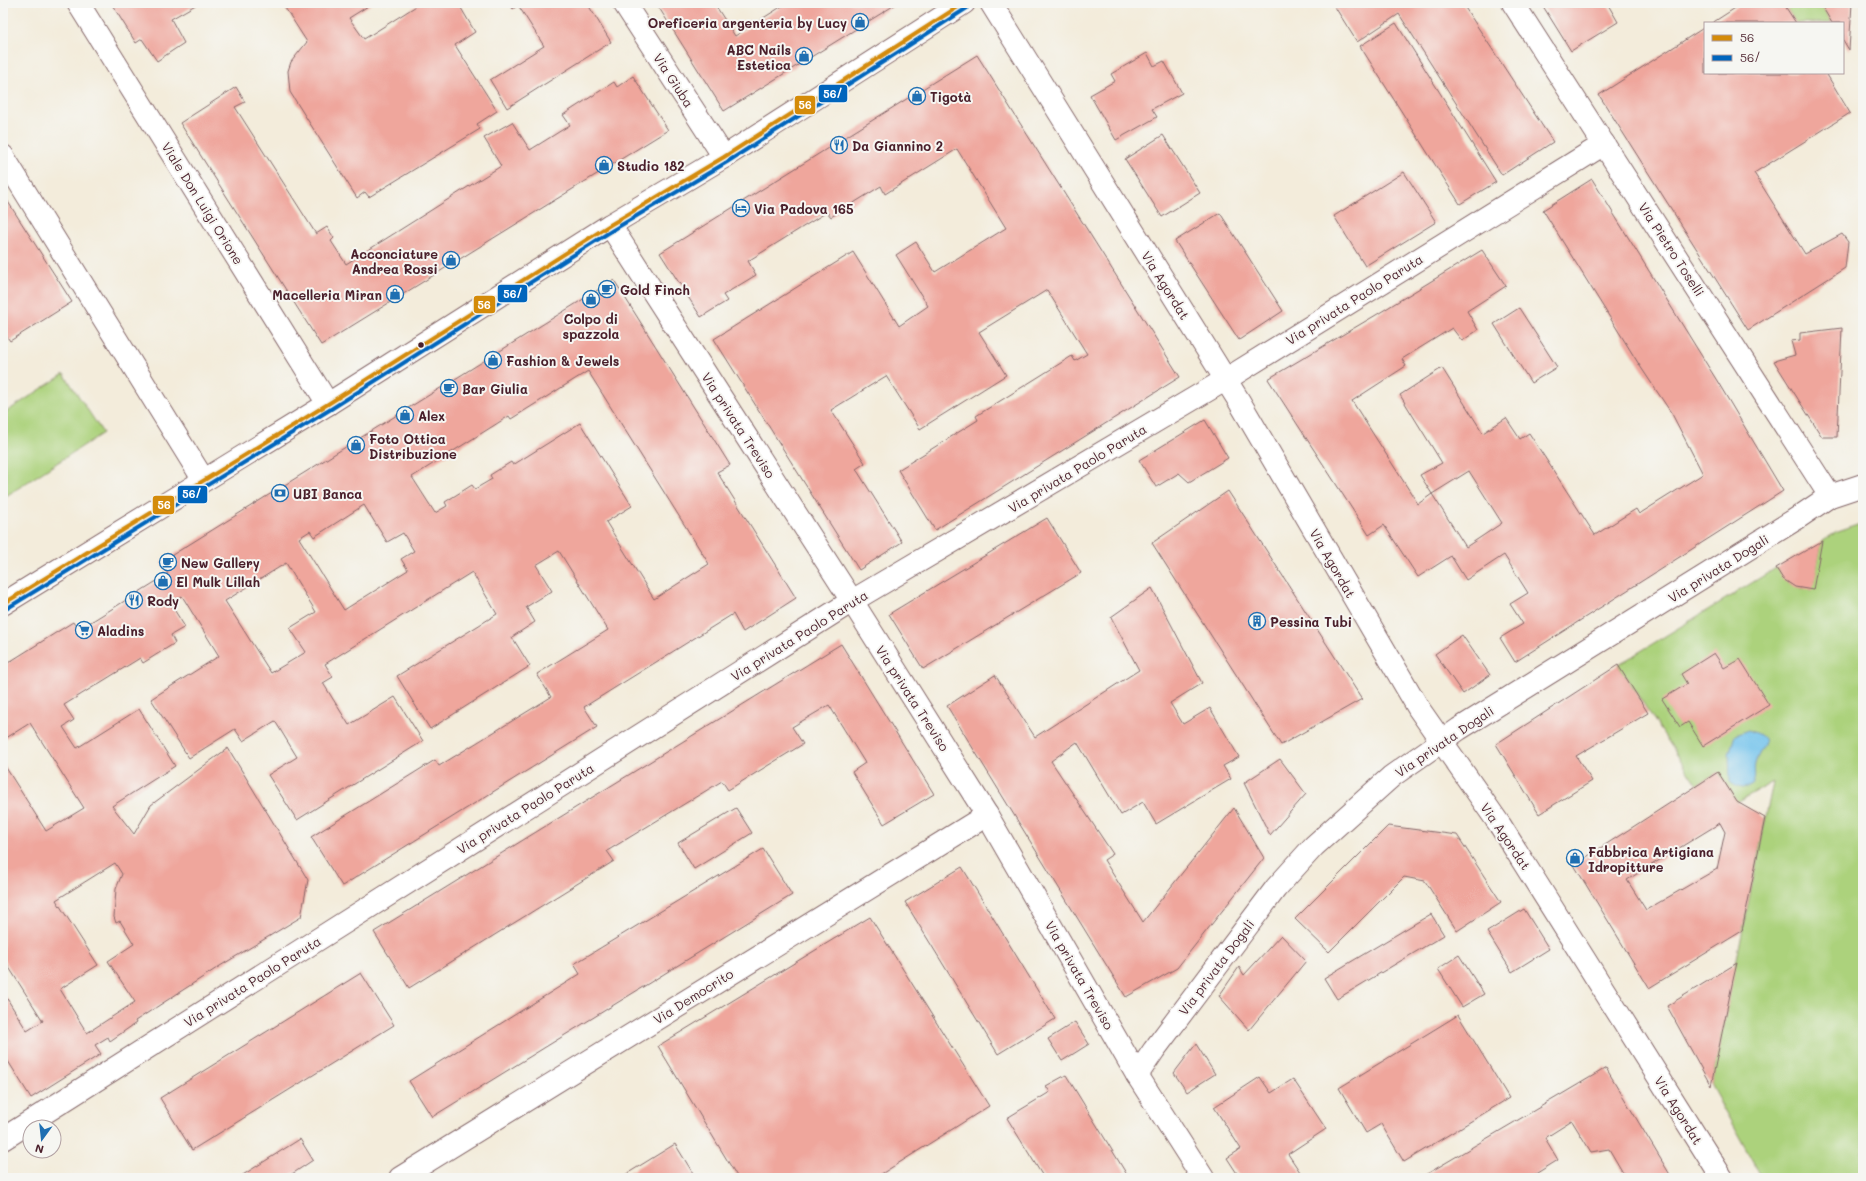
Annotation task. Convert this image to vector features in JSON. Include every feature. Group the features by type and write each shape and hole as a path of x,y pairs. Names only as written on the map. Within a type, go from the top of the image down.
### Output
{"street":[{"name":"Viale Don Luigi Orione","path":"78,3 328,404"},
{"name":"Via Giuba","path":"624,3 724,157"},
{"path":"3,604 203,479 328,404 610,225 724,157 964,3"},
{"name":"Via Agordat","path":"991,3 1225,380 1419,709 1500,825 1722,1178"},
{"name":"Via Pietro Toselli","path":"1513,3 1830,496"},
{"name":"Via privata Paolo Paruta","path":"3,1139 852,601 1225,380 1604,144"},
{"path":"3,156 203,479"},
{"name":"Via privata Treviso","path":"610,225 852,601 987,815 1138,1075 1203,1178"},
{"name":"Via privata Dogali","path":"1138,1075 1154,1050 1261,907 1294,868 1329,831 1392,776 1441,742 1796,519 1830,496 1863,485"},
{"name":"Via Democrito","path":"400,1178 987,815"}],"green space":[{"path":"1783,3 1820,3 1831,22 1795,22"},
{"path":"64,374 103,433 3,498 3,414"},
{"path":"1863,523 1863,1178 1762,1178 1711,1086 1773,782 1737,802 1718,772 1697,785 1618,665 1776,568 1787,582 1800,588 1812,590 1822,541 1837,532"}],"water":[{"path":"1748,730 1757,733 1762,737 1764,744 1755,764 1752,785 1746,788 1741,788 1730,783 1729,754 1735,735"}],"building":[{"path":"111,3 199,3 171,19 184,43 157,61 142,39 136,43"},
{"path":"282,3 373,3 349,18 364,39 421,3 458,3 475,32 455,45 497,111 477,124 480,129 369,197 365,192 357,198 290,92 288,71 291,62 307,42"},
{"path":"509,3 587,3 611,42 507,108 490,80 544,46 518,5 513,9"},
{"path":"656,3 714,3 735,36 787,3 898,3 724,111"},
{"path":"1341,3 1462,3 1553,142 1502,175 1399,14 1357,42 1335,7"},
{"path":"1541,3 1607,3 1618,22 1571,51"},
{"path":"1743,3 1783,3 1795,22 1714,22"},
{"path":"1820,3 1852,3 1849,50 1844,42 1844,22 1831,22"},
{"path":"1396,23 1496,182 1460,204 1360,46"},
{"path":"1704,28 1704,74 1827,74 1850,113 1754,173 1805,254 1842,234 1848,242 1845,268 1748,330 1599,95"},
{"path":"1147,53 1154,66 1164,61 1182,93 1152,109 1157,117 1116,140 1090,95 1115,81 1111,74"},
{"path":"977,55 1180,377 935,530 898,470 978,420 976,416 1072,356 1075,361 1087,354 1047,290 979,332 1006,375 920,429 886,376 831,410 865,463 856,469 902,542 859,570 714,339 853,252 899,326 928,306 896,255 916,242 935,272 1006,228 957,149 885,194 881,186 831,217 827,212 748,261 756,275 723,295 727,301 701,317 660,253"},
{"path":"633,76 668,130 321,345 180,123 236,87 245,102 235,107 316,234 327,227 334,238 331,241 346,264 501,166 484,138 512,122 530,150 570,125 563,115 614,82 617,87"},
{"path":"1163,135 1200,193 1162,217 1125,159"},
{"path":"1404,172 1436,222 1365,266 1334,216"},
{"path":"1592,179 1719,384 1783,491 1515,662 1500,638 1523,624 1510,604 1528,593 1504,555 1466,580 1451,556 1418,577 1384,525 1369,535 1268,379 1482,250 1506,286 1467,311 1478,330 1462,341 1452,328 1402,359 1406,366 1352,401 1418,504 1432,494 1420,475 1442,463 1400,395 1442,368 1483,433 1506,418 1520,439 1529,433 1595,535 1636,509 1639,514 1703,474 1672,414 1640,366 1543,210","holes":["1469,471 1502,523 1466,547 1432,494"]},
{"path":"3,194 72,302 10,341 3,331"},
{"path":"1220,213 1283,311 1239,340 1175,241"},
{"path":"614,280 730,465 717,472 796,598 743,632 733,614 584,707 597,727 342,886 311,837 435,760 439,766 551,697 537,674 608,630 559,551 536,565 552,591 526,607 535,622 512,637 530,666 430,729 397,676 497,614 472,572 325,664 333,677 323,683 349,725 395,697 423,741 297,820 268,775 297,757 275,721 243,741 235,729 189,758 151,699 219,656 182,596 170,603 185,627 171,635 175,643 143,663 140,658 64,705 74,720 63,727 77,748 139,709 175,766 112,806 134,834 151,805 228,748 308,880 301,917 220,966 135,1021 136,1023 110,1041 108,1037 95,1045 101,1054 31,1098 3,1053 3,992 27,1031 43,1021 3,958 3,763 46,831 84,808 30,723 3,740 3,666 73,622 78,630 168,574 161,562","holes":["588,371 709,564 654,599 606,522 632,506 580,423 513,465 511,462 490,475 492,479 475,489 472,485 445,502 447,506 435,513 412,477 509,416 511,419","364,505 387,542 403,533 414,551 401,559 408,570 344,610 299,538 310,531 314,537","286,563 316,612 290,628 306,652 271,673 225,601","115,863 122,874 116,889 114,917 116,923 120,921 134,944 108,961 135,1002 87,1033 60,989 98,965 56,900"]},
{"path":"1519,308 1557,367 1531,383 1494,324"},
{"path":"1842,328 1837,437 1822,437 1774,361 1795,355 1791,341 1800,340 1800,333"},
{"path":"1205,420 1228,458 1189,482 1179,473 1156,487 1139,460"},
{"name":"Pessina Tubi","path":"1228,491 1362,699 1281,745 1152,543"},
{"path":"1047,518 1081,573 923,669 889,614"},
{"path":"1822,541 1813,590 1795,587 1783,579 1776,568"},
{"path":"1152,588 1202,683 1170,703 1183,724 1210,708 1239,757 1223,766 1231,779 1156,824 1143,802 1121,815 1077,742 1051,761 1113,854 1104,860 1143,922 1234,808 1264,858 1177,968 1126,997 947,706 995,675 1035,737 1139,670 1111,617"},
{"path":"1462,635 1490,675 1463,694 1435,654"},
{"path":"841,644 934,794 884,824 852,772 865,763 829,705 792,727 803,744 728,790 722,781 607,851 614,861 409,988 374,932"},
{"path":"1714,653 1724,668 1740,659 1769,705 1703,746 1688,722 1680,727 1662,699 1687,684 1681,674"},
{"path":"1618,665 1648,713 1576,756 1592,781 1539,814 1496,744"},
{"path":"1280,759 1306,794 1270,835 1244,783"},
{"path":"1718,772 1737,802 1765,818 1742,931 1649,988 1574,865","holes":["1720,823 1725,832 1717,869 1646,910 1627,880"]},
{"path":"736,808 752,833 694,869 678,843"},
{"path":"1388,826 1457,835 1501,902 1457,931 1425,881 1404,877 1329,952 1295,919"},
{"path":"763,849 792,895 432,1117 409,1081 580,974 574,964"},
{"path":"962,867 1055,1019 998,1054 905,902"},
{"path":"1524,909 1549,949 1512,972 1487,932"},
{"path":"1431,914 1444,935 1337,999 1324,978"},
{"path":"870,917 989,1106 875,1178 738,1178 658,1046"},
{"path":"1281,935 1306,961 1249,1030 1219,996 1239,967 1244,975"},
{"path":"1459,955 1484,994 1462,1007 1438,969"},
{"path":"1737,963 1733,980 1711,1086 1667,1006"},
{"path":"361,973 394,1025 192,1150 160,1098"},
{"path":"1458,1015 1509,1098 1404,1162 1381,1124 1366,1133 1339,1088"},
{"path":"1075,1022 1089,1044 1062,1061 1048,1039"},
{"path":"1196,1044 1215,1074 1187,1092 1174,1073"},
{"path":"1606,1068 1672,1178 1626,1178 1609,1149 1591,1152 1572,1121 1545,1138 1558,1160 1529,1178 1420,1178"},
{"path":"1066,1075 1129,1178 1044,1178 1007,1118 1050,1092 1046,1086"},
{"path":"1260,1077 1271,1093 1293,1079 1326,1129 1288,1154 1304,1178 1240,1178 1227,1158 1241,1149 1214,1107"},
{"path":"300,1139 313,1160 286,1178 238,1178"},
{"path":"675,1144 696,1178 620,1178"}],"transit line":[{"name":"56","path":"3,604 328,404 610,225 724,157 964,3"},
{"name":"56/","path":"6,609 331,409 613,230 727,162 967,8"}],"place":[{"name":"Oreficeria argenteria by Lucy","path":"860,22"},
{"name":"ABC Nails Estetica","path":"804,56"},
{"name":"Tigotà","path":"917,96"},
{"name":"Da Giannino 2","path":"839,145"},
{"name":"Studio 182","path":"604,165"},
{"name":"Via Padova 165","path":"741,208"},
{"name":"Acconciature Andrea Rossi","path":"451,260"},
{"name":"Gold Finch","path":"607,289"},
{"name":"Macelleria Miran","path":"395,294"},
{"name":"Colpo di spazzola","path":"591,299"},
{"name":"Fashion & Jewels","path":"493,360"},
{"name":"Bar Giulia","path":"449,388"},
{"name":"Alex","path":"405,415"},
{"name":"Foto Ottica Distribuzione","path":"356,445"},
{"name":"UBI Banca","path":"280,493"},
{"name":"New Gallery","path":"168,562"},
{"name":"El Mulk Lillah","path":"163,581"},
{"name":"Rody","path":"134,600"},
{"name":"Pessina Tubi","path":"1257,621"},
{"name":"Aladins","path":"84,630"},
{"name":"Fabbrica Artigiana Idropitture","path":"1575,858"}]}
